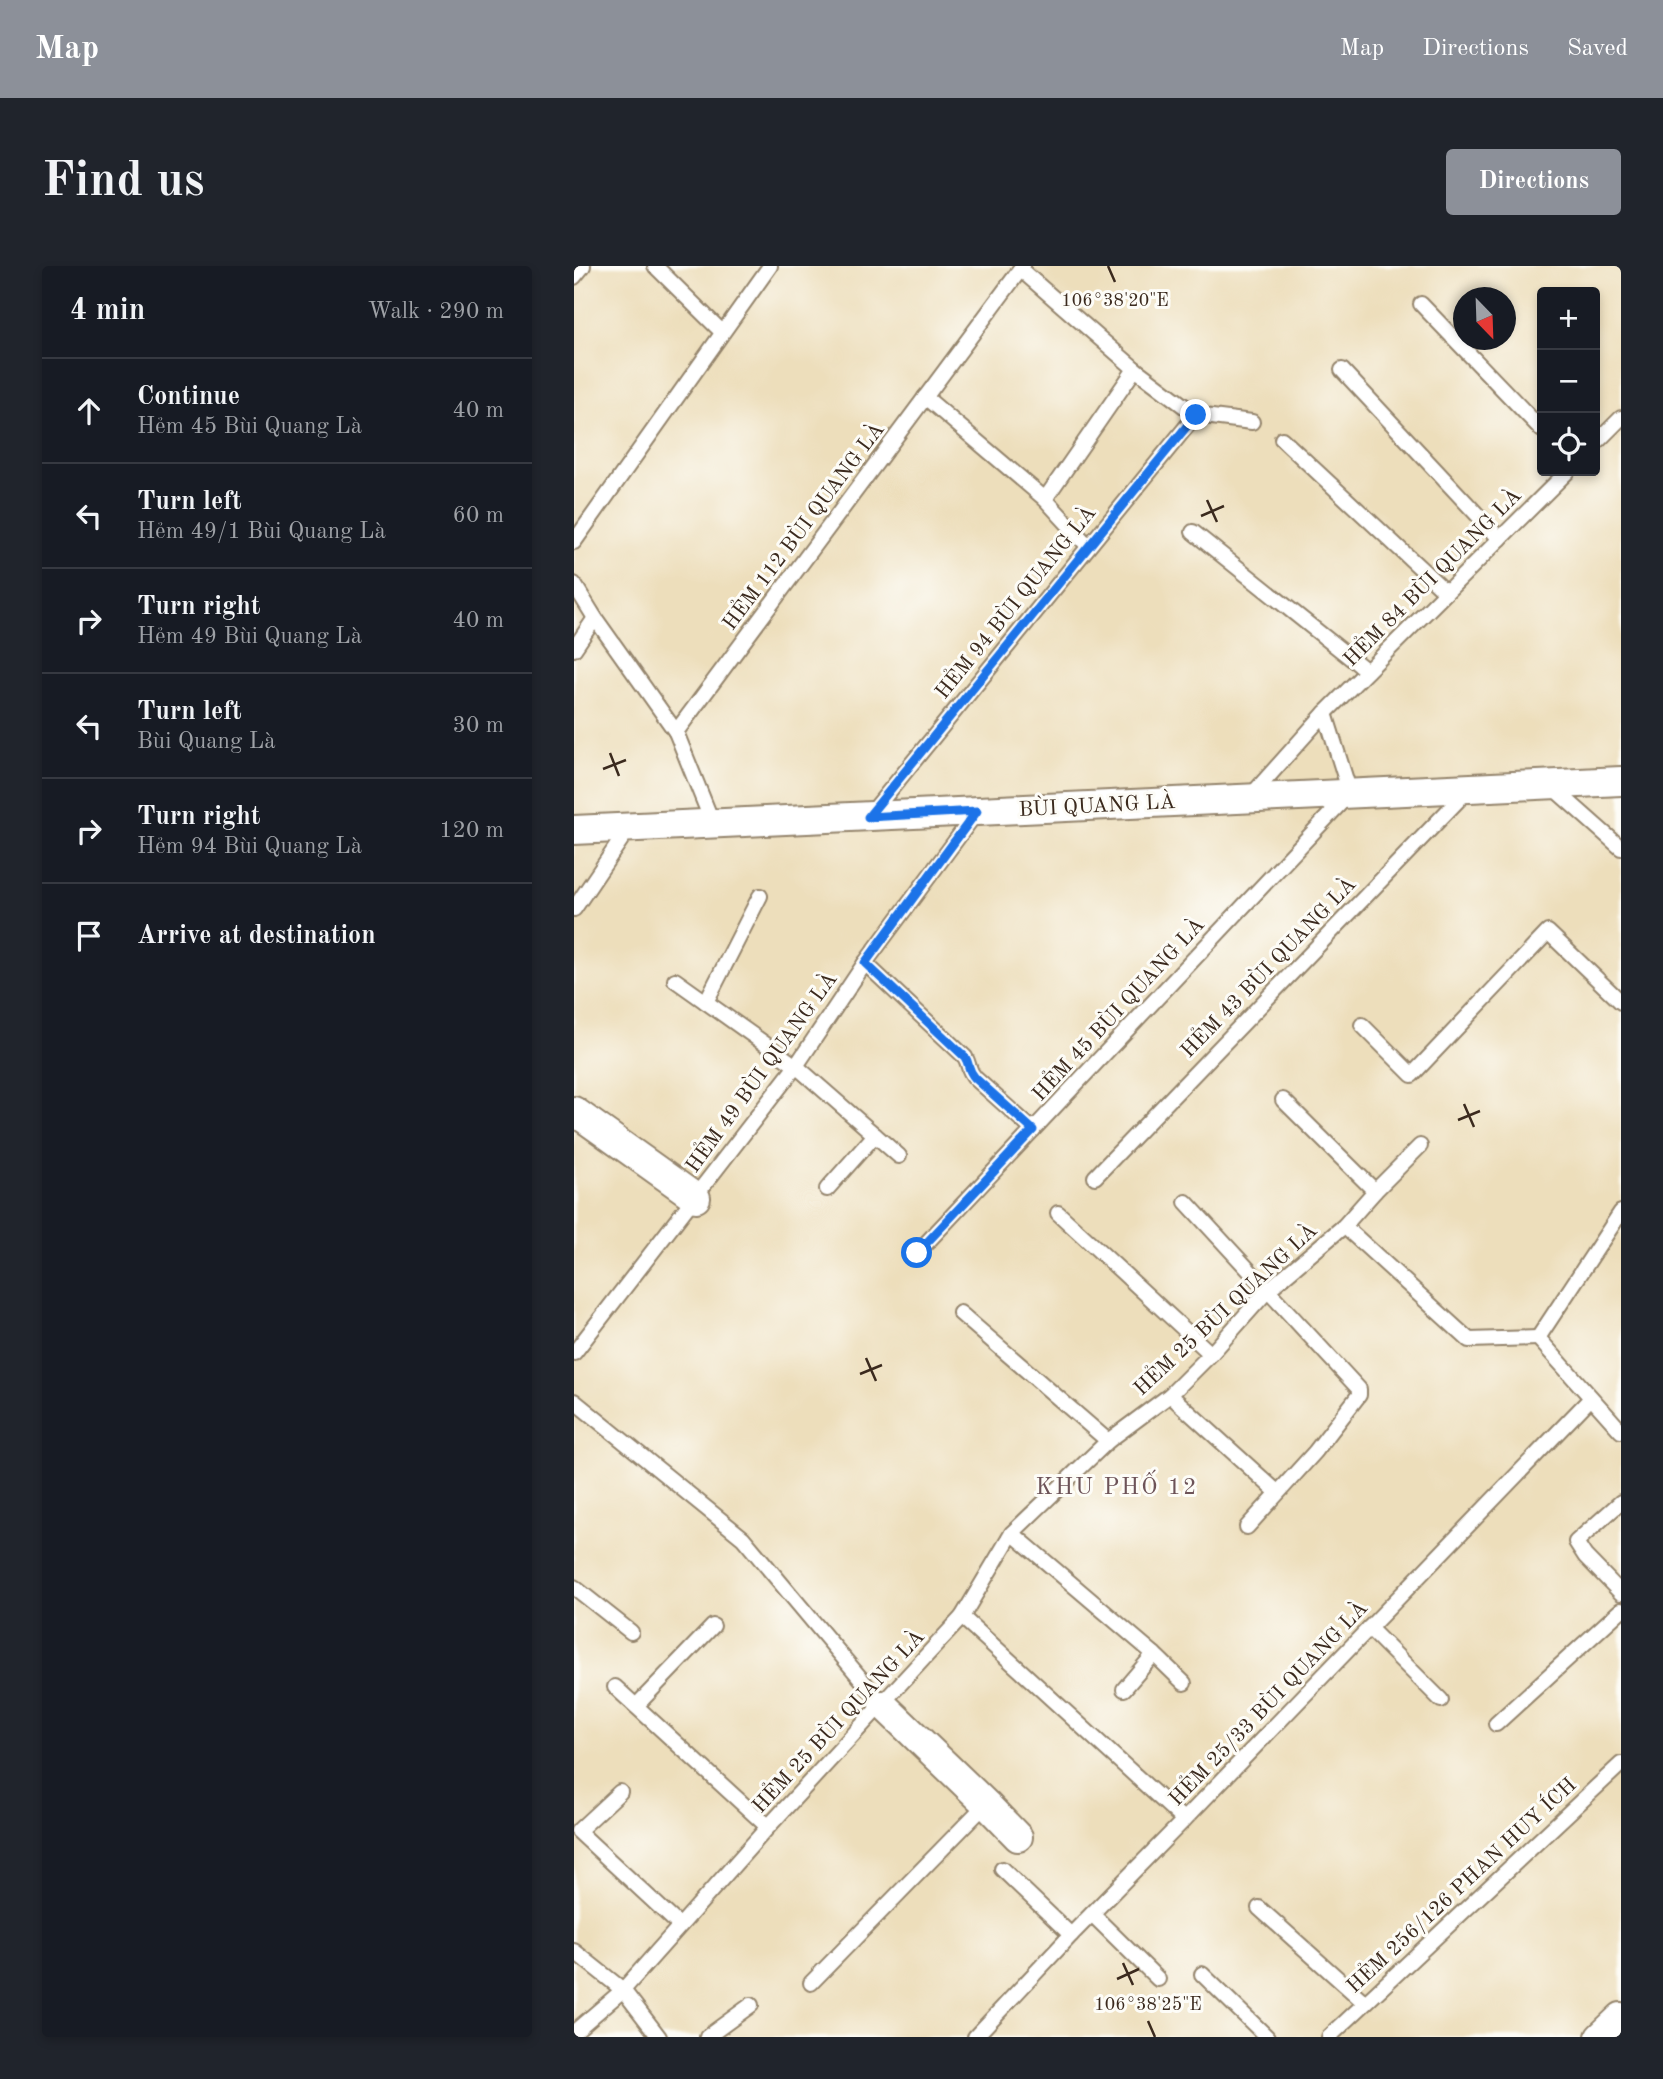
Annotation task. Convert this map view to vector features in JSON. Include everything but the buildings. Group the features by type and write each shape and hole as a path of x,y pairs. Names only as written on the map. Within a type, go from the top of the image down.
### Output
{"street":[{"name":"BÙI QUANG LÀ","path":"574,830 1621,781"},
{"path":"574,1111 696,1198"},
{"path":"883,1705 1018,1837"},
{"path":"1600,2037 1621,2017"}],"lane":[{"path":"574,277 583,266"},
{"path":"656,266 722,332"},
{"path":"574,542 770,266"},
{"path":"1021,268 1135,369 1196,415 1252,422"},
{"name":"HẺM 112 BÙI QUANG LÀ","path":"676,732 1021,268"},
{"path":"1421,304 1537,425"},
{"path":"1045,499 1135,369"},
{"path":"1342,370 1500,539"},
{"path":"925,397 1045,499 1088,546"},
{"name":"HẺM 94 BÙI QUANG LÀ","path":"868,817 1196,415"},
{"path":"1600,439 1621,418"},
{"path":"1282,439 1446,592"},
{"name":"HẺM 84 BÙI QUANG LÀ","path":"1249,798 1325,713 1563,476"},
{"path":"1193,532 1367,671"},
{"path":"574,584 676,732 713,824"},
{"path":"574,649 595,618"},
{"path":"1325,713 1350,793"},
{"path":"1549,784 1621,848"},
{"name":"HẺM 43 BÙI QUANG LÀ","path":"1095,1177 1472,787"},
{"name":"HẺM 45 BÙI QUANG LÀ","path":"917,1253 1350,793"},
{"name":"HẺM 49 BÙI QUANG LÀ","path":"574,1353 796,1066 865,963 977,811"},
{"path":"574,909 629,828"},
{"path":"706,1002 760,896"},
{"path":"1362,1025 1412,1076 1548,932 1621,1002"},
{"path":"865,963 965,1057 968,1069 975,1078 1033,1130"},
{"path":"675,980 796,1066 900,1156"},
{"path":"1283,1100 1375,1191"},
{"path":"827,1189 875,1135"},
{"path":"1344,1226 1420,1146"},
{"path":"1186,1202 1359,1389 1359,1395 1314,1452 1247,1527"},
{"path":"1621,1212 1538,1338 1621,1431"},
{"path":"1058,1213 1210,1354"},
{"name":"HẺM 25 BÙI QUANG LÀ","path":"574,2032 622,1990 962,1617 1012,1533 1108,1441 1170,1395 1268,1290 1344,1226 1469,1340 1538,1338"},
{"path":"960,1313 1108,1441"},
{"path":"1170,1395 1277,1492"},
{"name":"HẺM 25/33 BÙI QUANG LÀ","path":"975,2037 1071,1934 1591,1398"},
{"path":"574,1401 743,1538 883,1705"},
{"path":"1621,1502 1576,1542 1585,1556 1621,1592"},
{"path":"1012,1533 1154,1654 1184,1683"},
{"path":"574,1587 631,1632"},
{"path":"1496,1724 1621,1610"},
{"path":"962,1617 1184,1820"},
{"path":"636,1706 713,1626"},
{"path":"1369,1628 1441,1700"},
{"path":"1124,1689 1154,1654"},
{"path":"615,1687 768,1828"},
{"name":"HẺM 256/126 PHAN HUY ÍCH","path":"1329,2037 1621,1764"},
{"path":"620,1792 578,1832 679,1925"},
{"path":"811,1983 986,1804"},
{"path":"1002,1869 1071,1934"},
{"path":"1259,1908 1365,2003"},
{"path":"1091,1914 1158,1979"},
{"path":"574,1951 622,1990 659,2037"},
{"path":"1202,1973 1267,2037"},
{"path":"707,2037 751,2005"}],"district":[{"name":"KHU PHỐ 12","path":"1117,1486"}],"route":[{"path":"917,1253 1033,1130 975,1078 968,1069 965,1057 865,963 977,811 868,817 1196,415"}]}
